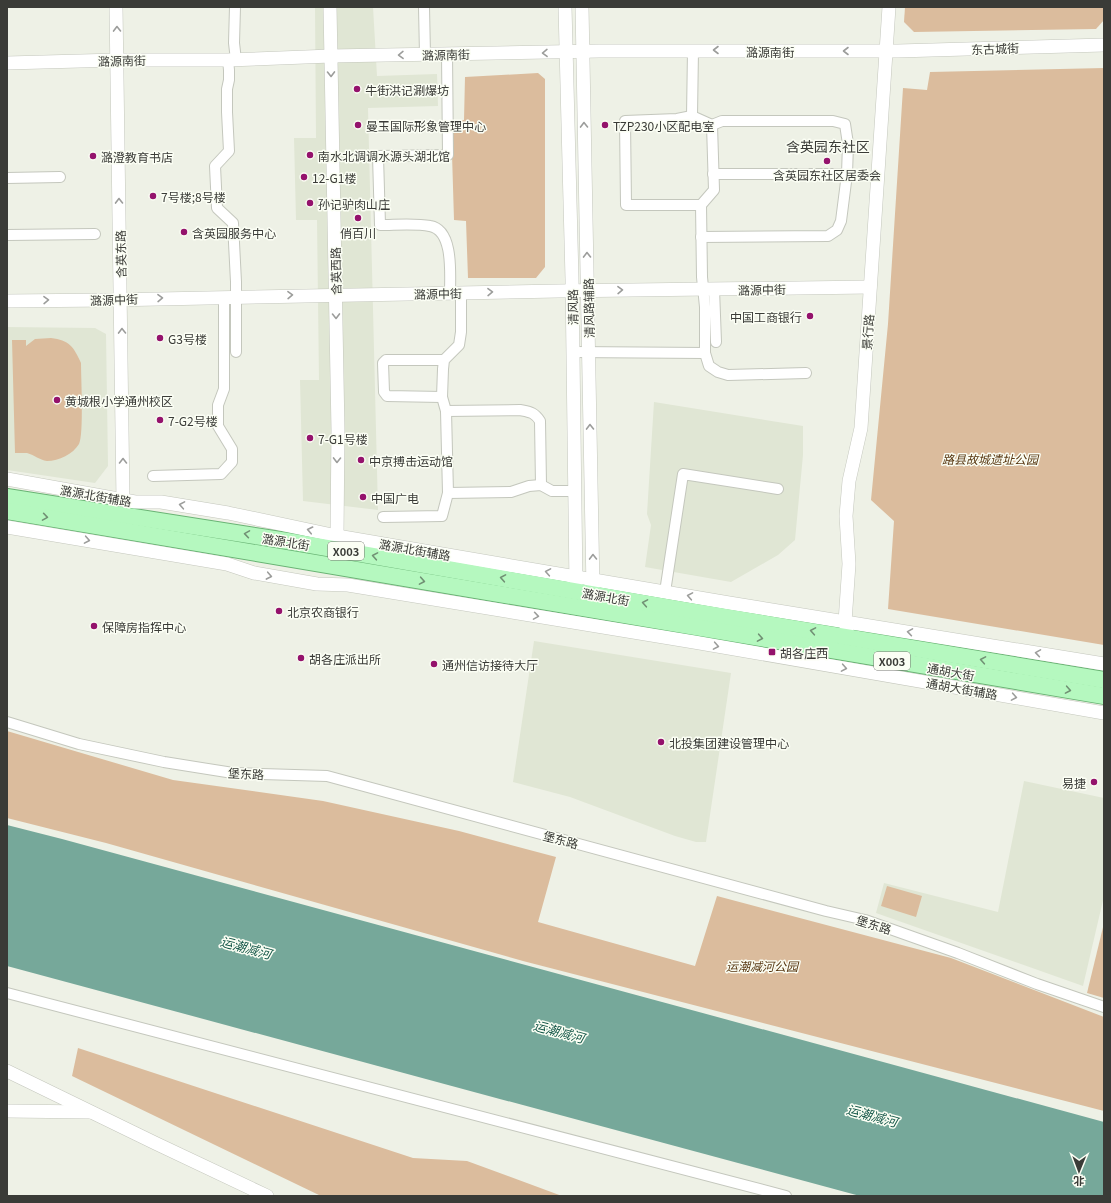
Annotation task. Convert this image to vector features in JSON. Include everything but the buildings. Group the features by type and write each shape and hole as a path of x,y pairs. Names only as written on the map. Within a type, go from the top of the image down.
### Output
{"main road":[{"name":"潞源北街","path":"7,497 295,542 576,591 594,610 680,624"},
{"name":"潞源北街","path":"7,511 576,591 593,586 680,624"},
{"name":"通胡大街","path":"680,624 849,637 1104,680"},
{"name":"通胡大街","path":"680,624 1104,696"}],"street":[{"name":"含英东路","path":"116,7 123,500"},
{"path":"152,476 221,474 232,462 232,449 218,426 218,405 224,389 233,223 217,208 215,166 229,151 227,89 234,43 235,7"},
{"name":"含英西路","path":"330,7 338,430 337,536"},
{"path":"424,7 425,55"},
{"name":"清风路","path":"565,7 572,290 576,591"},
{"name":"清风路辅路","path":"582,7 594,610"},
{"name":"景行路","path":"853,654 845,622 849,564 846,516 849,481 860,428 889,7"},
{"name":"东古城街","path":"886,50 1104,45"},
{"name":"潞源南街","path":"7,63 117,60 232,60 331,56 693,50 886,50"},
{"path":"692,116 693,50"},
{"path":"383,517 442,516 448,493 446,411 442,397 444,360 459,345 461,332 456,292 446,240 440,232 431,226 380,225 378,156 448,155 446,54"},
{"path":"700,205 626,205 625,121 677,119 692,116 712,125 722,121 833,121 845,124 848,144 847,174 841,221 837,230 828,236 701,237"},
{"path":"712,125 714,190 700,205 701,237 716,342"},
{"path":"713,174 847,174"},
{"path":"7,178 60,177"},
{"path":"7,235 95,234"},
{"name":"潞源中街","path":"7,301 572,290 870,287"},
{"path":"709,289 705,307 705,353 709,366 718,372 728,375 806,373"},
{"path":"230,297 236,352"},
{"path":"573,352 705,353"},
{"path":"442,397 387,396 384,392 383,364 386,360 444,360"},
{"path":"446,411 520,410 536,415 540,421 540,486"},
{"path":"665,592 684,474 778,489"},
{"name":"潞源北街辅路","path":"7,479 135,502 161,502 228,513 337,536 576,591"},
{"path":"42,502 44,485"},
{"path":"448,493 510,492 529,486 540,486 552,491 575,491"},
{"path":"7,526 227,564 254,573 316,584 348,585 680,624"},
{"path":"593,586 665,592 1104,664"},
{"name":"通胡大街辅路","path":"680,624 1104,713"},
{"name":"堡东路","path":"7,722 79,744 164,762 233,773 327,776 727,885 865,920 958,953 1037,984 1104,1007"},
{"path":"7,993 786,1196"},
{"path":"7,1070 94,1112 155,1144 267,1196"},
{"path":"7,1111 94,1112"}],"shaded area":[{"path":"315,7 373,7 377,76 437,74 438,106 368,108 378,510 303,501 300,380 319,380 317,220 296,220 294,138 316,138"},
{"name":"黄城根小学通州校区","path":"7,327 95,328 106,334 108,466 95,483 7,470"},
{"path":"654,402 803,426 803,455 795,540 778,555 731,582 645,567 651,525 647,514"},
{"name":"北投集团建设管理中心","path":"534,641 731,673 706,842 696,842 675,836 570,797 513,782"},
{"path":"1024,781 1104,798 1104,896 1083,986 876,913 884,883 998,912"}],"green space":[{"path":"905,7 1104,7 1104,20 1096,29 914,32 904,22"},
{"name":"路县故城遗址公园","path":"1104,68 1104,645 888,609 894,521 871,500 888,324 903,88 927,90 930,72"},
{"path":"538,73 545,79 545,267 536,278 468,278 466,221 454,220 451,121 464,120 465,77"},
{"path":"51,338 62,340 70,345 81,363 82,418 81,439 76,448 65,456 56,460 47,461 27,453 15,453 12,340 26,340 26,346 35,339"},
{"name":"运潮减河公园","path":"7,731 173,780 323,801 459,831 556,857 538,922 695,966 717,896 951,958 1104,1017 1104,1111 523,961 106,843 7,818"},
{"path":"887,886 922,896 916,917 881,906"},
{"path":"1104,923 1104,998 1087,993"},
{"path":"78,1048 413,1158 467,1161 562,1196 321,1196 72,1076"}],"water":[{"name":"运潮减河","path":"7,825 1104,1122 1104,1196 860,1196 7,966"}],"place":[{"name":"牛街洪记涮爆坊","path":"357,89"},
{"name":"曼玉国际形象管理中心","path":"358,125"},
{"name":"TZP230小区配电室","path":"605,125"},
{"name":"南水北调调水源头湖北馆","path":"310,155"},
{"name":"潞澄教育书店","path":"93,156"},
{"name":"含英园东社区居委会","path":"827,161"},
{"name":"12-G1楼","path":"304,177"},
{"name":"7号楼;8号楼","path":"153,196"},
{"name":"孙记驴肉山庄","path":"310,203"},
{"name":"俏百川","path":"358,218"},
{"name":"含英园服务中心","path":"184,232"},
{"name":"中国工商银行","path":"810,316"},
{"name":"G3号楼","path":"160,338"},
{"name":"黄城根小学通州校区","path":"57,400"},
{"name":"7-G2号楼","path":"160,420"},
{"name":"7-G1号楼","path":"310,438"},
{"name":"中京搏击运动馆","path":"361,460"},
{"name":"中国广电","path":"363,497"},
{"name":"北京农商银行","path":"279,611"},
{"name":"保障房指挥中心","path":"94,626"},
{"name":"胡各庄西","path":"772,652"},
{"name":"胡各庄派出所","path":"301,658"},
{"name":"通州信访接待大厅","path":"434,664"},
{"name":"北投集团建设管理中心","path":"661,742"},
{"name":"易捷","path":"1094,782"}],"district":[{"name":"含英园东社区","path":"828,146"}]}
